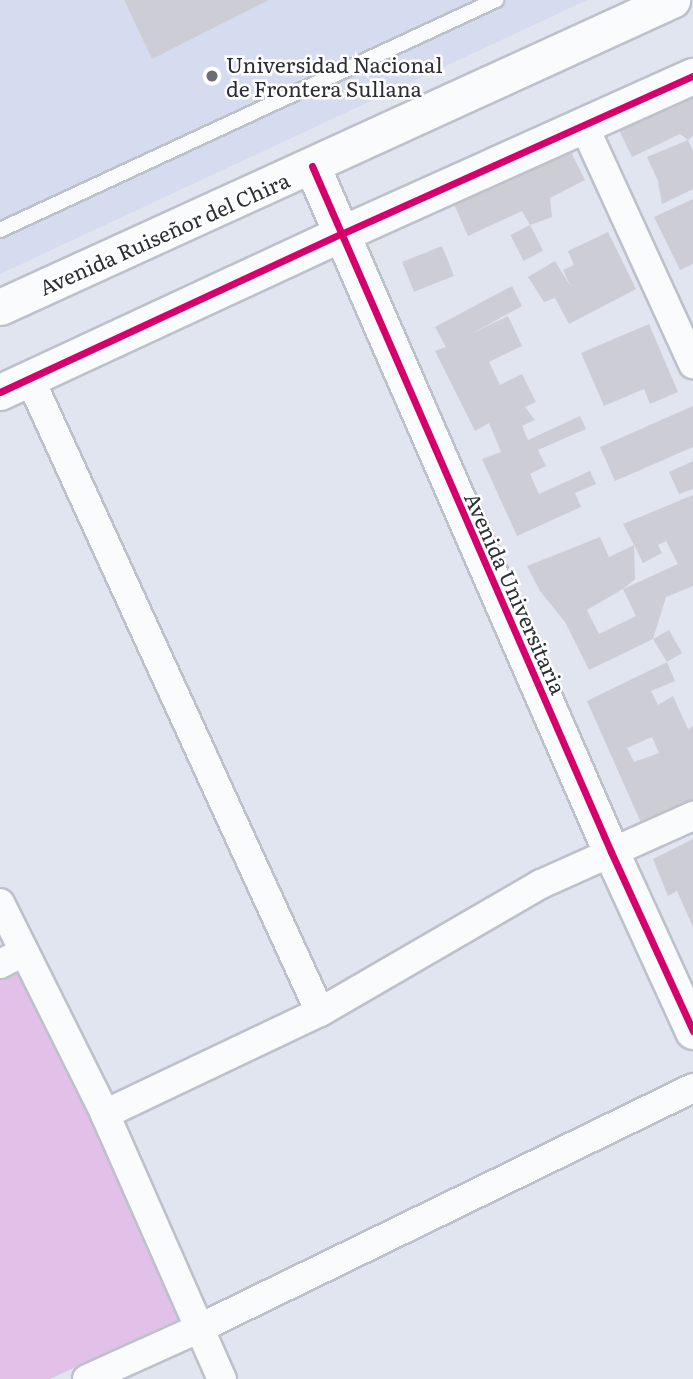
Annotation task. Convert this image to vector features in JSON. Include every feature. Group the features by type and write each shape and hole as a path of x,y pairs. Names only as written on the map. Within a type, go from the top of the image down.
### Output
{"street":[{"name":"Avenida Ruiseñor del Chira","path":"0,307 672,0"},
{"path":"320,1012 15,386 341,234 693,76"},
{"path":"584,126 693,363"},
{"name":"Avenida Universitaria","path":"312,166 611,852 693,1031"},
{"path":"105,1114 320,1012 541,884 693,816"},
{"path":"0,903 12,958 105,1114 222,1379"},
{"path":"86,1379 200,1328 693,1088"}],"lane":[{"path":"0,230 496,0"}],"shaded area":[{"name":"Universidad Nacional de Frontera Sullana","path":"0,0 587,0 0,274"},
{"path":"20,965 186,1316 50,1379 0,1379 0,974"}],"building":[{"path":"124,0 269,0 152,59"},
{"path":"693,90 693,136 688,140 680,134 632,157 617,126"},
{"path":"688,140 693,151 693,189 662,204 658,181 647,157"},
{"path":"569,148 585,180 550,198 552,217 530,225 522,211 468,236 453,202"},
{"path":"693,199 693,264 680,270 654,217"},
{"path":"530,225 543,251 524,261 510,235"},
{"path":"608,232 636,289 569,324 555,298 544,302 528,277 555,261 571,287 563,270 574,265 568,251"},
{"path":"442,246 454,276 414,292 402,262"},
{"path":"512,286 522,306 473,333 508,316 522,346 489,362 500,385 522,374 536,402 525,407 535,420 522,426 528,440 580,416 586,429 538,450 546,466 530,474 539,494 590,471 596,484 575,493 581,507 517,536 482,459 501,452 489,423 475,431 435,351 446,347 435,327"},
{"path":"649,324 678,392 650,404 644,389 604,406 581,353"},
{"path":"693,406 693,447 615,481 600,447"},
{"path":"693,461 693,489 679,494 669,472"},
{"path":"693,495 693,586 666,597 653,639 589,670 565,622 540,591 527,566 600,537 609,557 634,545 623,524","holes":["666,541 678,564 623,589 635,579 634,545 643,563 662,553 658,545","623,589 636,616 599,634 587,610"]},
{"path":"669,630 682,653 667,662 653,639"},
{"path":"667,662 675,681 651,691 658,705 673,696 688,729 693,726 693,800 642,825 587,701","holes":["652,737 659,753 634,762 627,748"]},
{"path":"693,839 693,927 677,891 668,896 653,859"}],"cycle path":[{"path":"0,392 341,234 693,76"},
{"path":"312,166 611,852 693,1031"}],"place":[{"name":"Universidad Nacional de Frontera Sullana","path":"212,76"}]}
